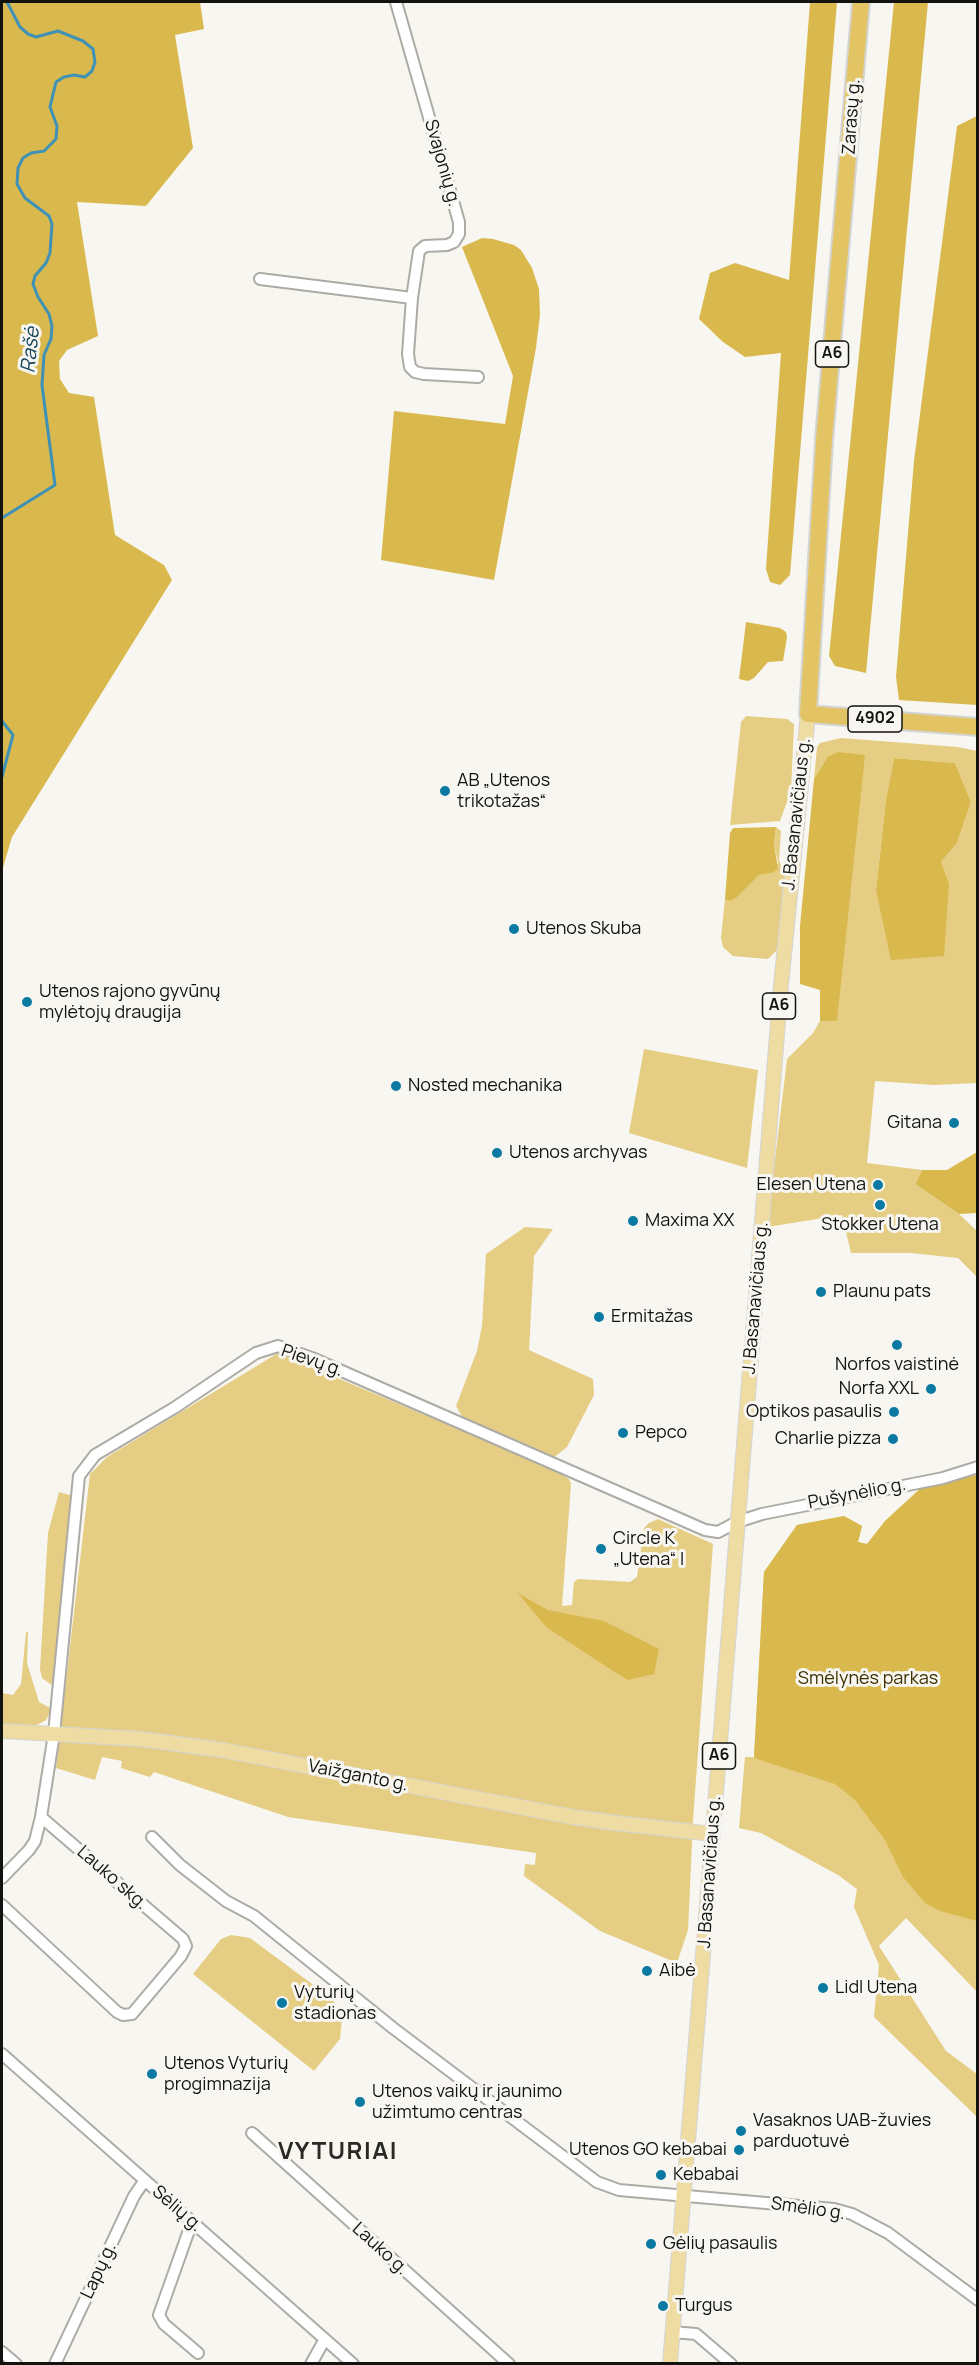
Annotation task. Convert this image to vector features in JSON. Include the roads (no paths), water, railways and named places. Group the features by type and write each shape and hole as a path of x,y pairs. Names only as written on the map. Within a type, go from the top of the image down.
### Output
{"highway":[{"name":"Zarasų g.","path":"843,232 861,2"},
{"name":"J. Basanavičiaus g.","path":"808,714 825,440 843,232"},
{"name":"4902","path":"808,714 978,727"}],"main road":[{"name":"J. Basanavičiaus g.","path":"670,2364 784,948 808,714"},
{"name":"Vaižganto g.","path":"2,1731 140,1739 222,1750 584,1818 713,1834"}],"street":[{"name":"Svajonių g.","path":"396,2 459,222 459,234 454,242 447,245 425,246 419,251 412,298 408,354 410,368 424,374 478,376"},
{"path":"260,279 412,298"},
{"name":"Pievų g.","path":"2,1878 35,1841 41,1817 54,1734 79,1476 95,1455 174,1408 256,1353 278,1346 312,1358 705,1530 718,1532 737,1522"},
{"name":"Pušynėlio g.","path":"737,1522 762,1514 853,1494 943,1478 978,1467"},
{"name":"Lauko skg.","path":"2,1905 117,2012 123,2015 132,2014 181,1956 186,1946 183,1939 41,1817"},
{"name":"Smėlio g.","path":"152,1837 180,1865 226,1901 254,1916 393,2028 597,2182 620,2190 834,2209 852,2214 888,2233 978,2300"},
{"name":"Sėlių g.","path":"2,2054 353,2364"},
{"name":"Lauko g.","path":"252,2133 509,2364"},
{"name":"Lapų g.","path":"55,2364 134,2196 145,2180"},
{"path":"194,2224 188,2233 159,2315 164,2324 198,2353"},
{"path":"672,2332 696,2334 731,2364"},
{"path":"311,2364 325,2339"},
{"path":"2,2352 16,2364"}],"waterway":[{"name":"Rašė","path":"2,518 55,485 42,385 44,355 51,339 52,326 49,314 33,284 35,276 46,263 50,253 52,224 49,216 25,198 17,184 18,168 23,158 31,153 44,151 56,139 57,126 50,107 56,82 74,75 85,77 92,71 95,62 93,49 83,41 58,31 36,37 28,34 20,27 7,2"},
{"name":"Rašė","path":"2,721 13,735 2,777"}],"place":[{"name":"AB „Utenos trikotažas“","path":"445,791"},
{"name":"Utenos Skuba","path":"514,929"},
{"name":"Utenos rajono gyvūnų mylėtojų draugija","path":"27,1002"},
{"name":"Nosted mechanika","path":"396,1086"},
{"name":"Gitana","path":"954,1123"},
{"name":"Utenos archyvas","path":"497,1153"},
{"name":"Elesen Utena","path":"878,1185"},
{"name":"Stokker Utena","path":"880,1205"},
{"name":"Maxima XX","path":"633,1221"},
{"name":"Plaunu pats","path":"821,1292"},
{"name":"Ermitažas","path":"599,1317"},
{"name":"Norfos vaistinė","path":"897,1345"},
{"name":"Norfa XXL","path":"931,1389"},
{"name":"Optikos pasaulis","path":"894,1412"},
{"name":"Pepco","path":"623,1433"},
{"name":"Charlie pizza","path":"893,1439"},
{"name":"Circle K „Utena“ I","path":"601,1549"},
{"name":"Aibė","path":"647,1971"},
{"name":"Lidl Utena","path":"823,1988"},
{"name":"Vyturių stadionas","path":"282,2003"},
{"name":"Utenos Vyturių progimnazija","path":"152,2074"},
{"name":"Utenos vaikų ir jaunimo užimtumo centras","path":"360,2102"},
{"name":"Vasaknos UAB-žuvies parduotuvė","path":"741,2131"},
{"name":"Utenos GO kebabai","path":"739,2150"},
{"name":"Kebabai","path":"661,2175"},
{"name":"Gėlių pasaulis","path":"651,2244"},
{"name":"Turgus","path":"663,2306"}],"district":[{"name":"VYTURIAI","path":"338,2152"}],"park label":[{"name":"Smėlynės parkas","path":"868,1679"}]}
